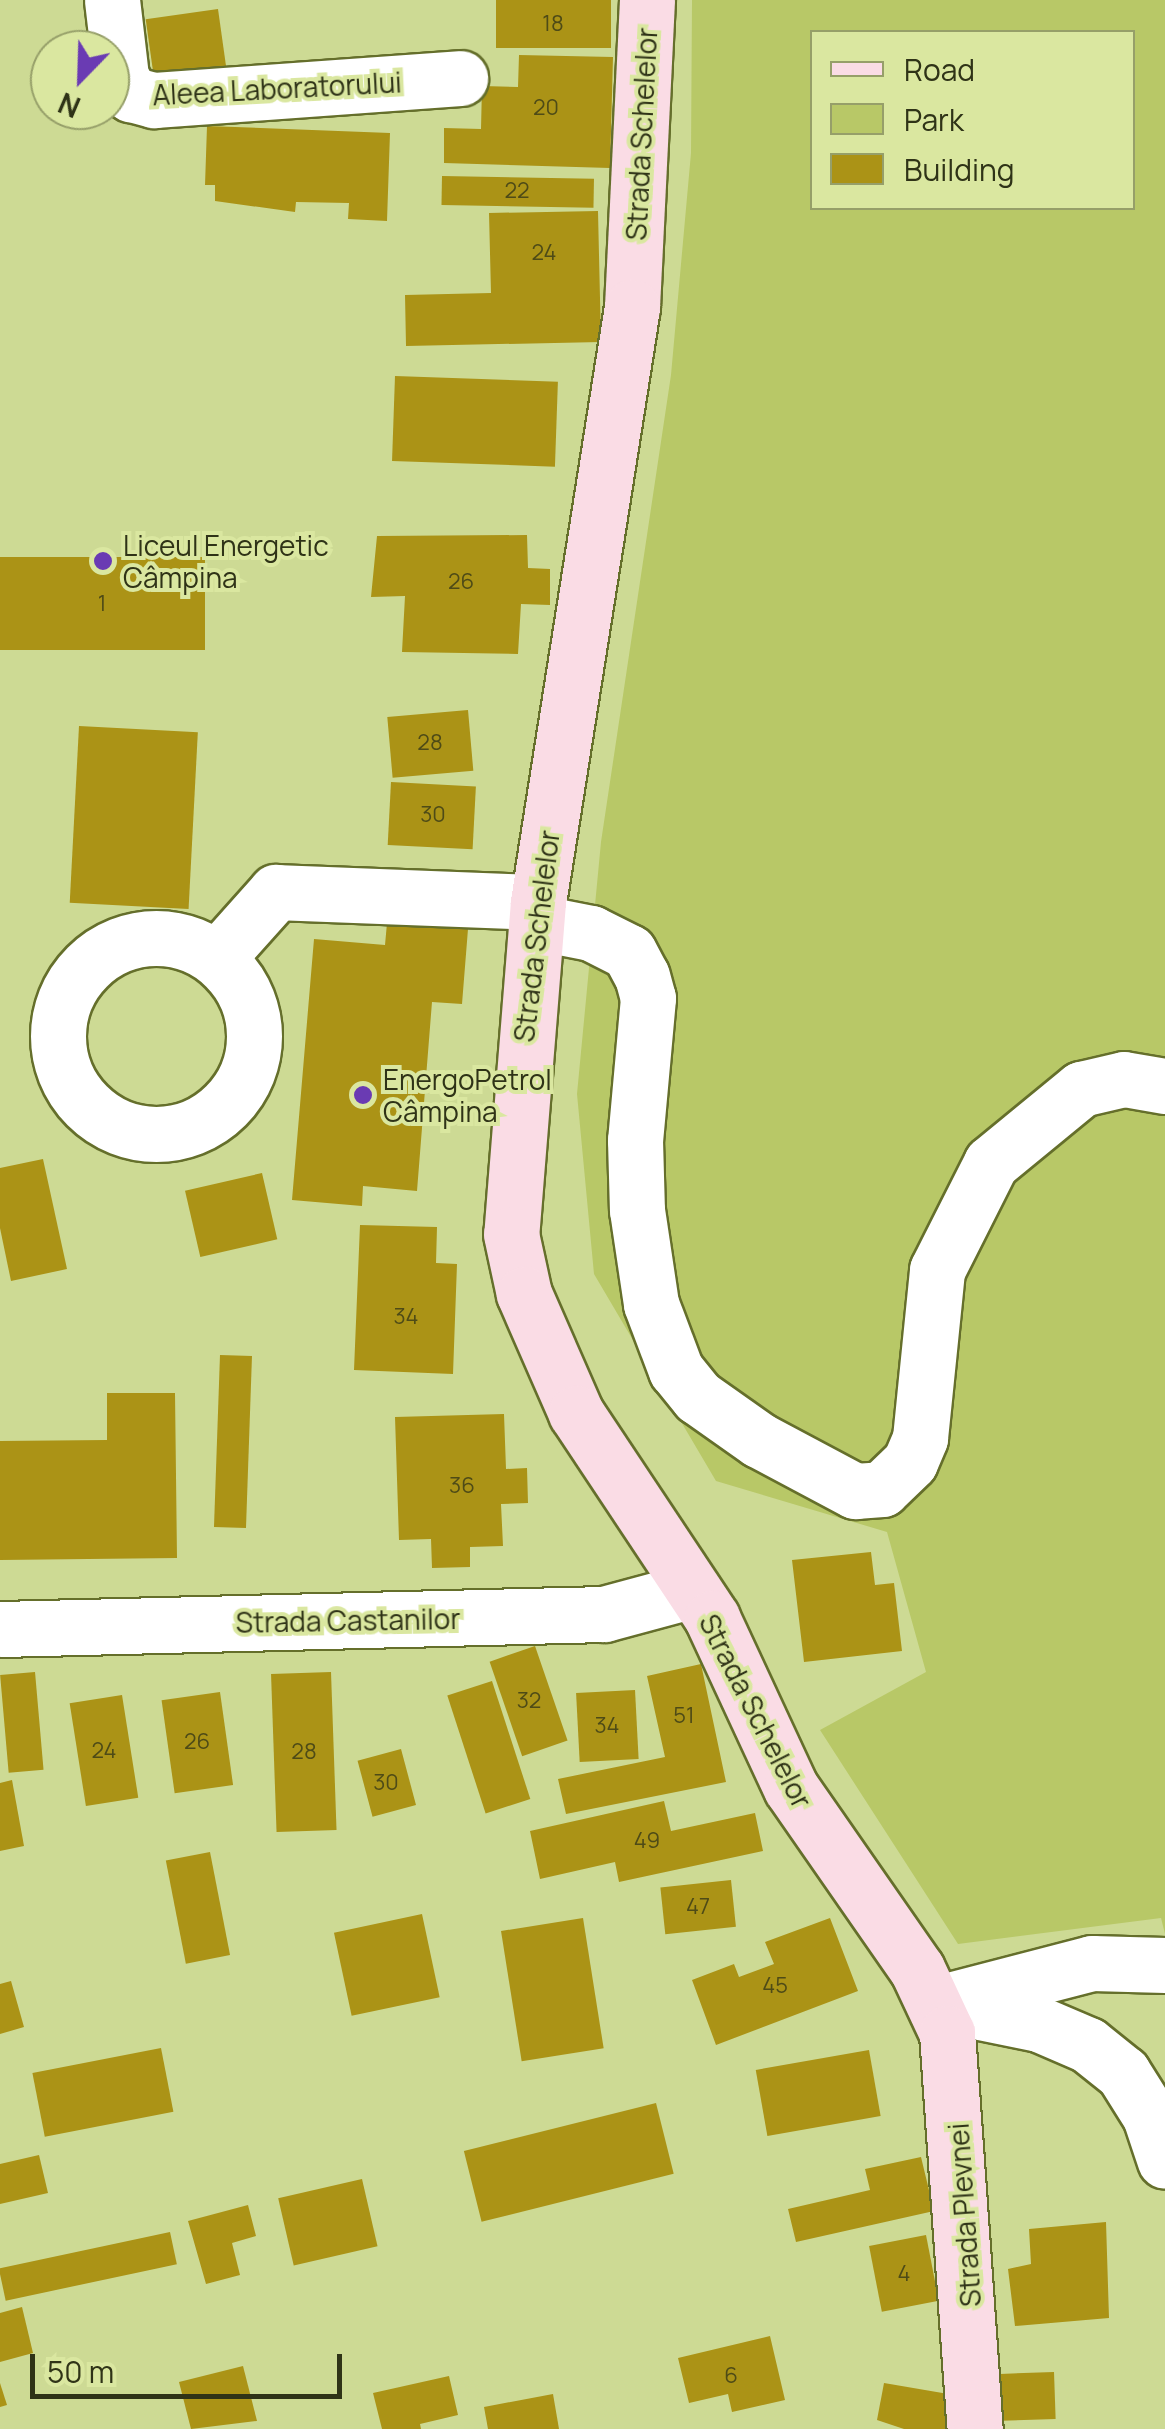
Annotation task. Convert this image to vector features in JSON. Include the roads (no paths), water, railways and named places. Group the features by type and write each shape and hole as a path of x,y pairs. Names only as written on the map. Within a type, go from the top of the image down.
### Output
{"main road":[{"name":"Strada Schelelor","path":"647,0 632,308 537,912 510,1181 511,1234 524,1294 576,1414 730,1653 791,1788 936,2003"},
{"name":"Strada Plevnei","path":"936,2003 954,2061 976,2429"}],"street":[{"name":"Aleea Laboratorului","path":"112,0 121,77 131,94 154,100 460,78"},
{"path":"217,958 276,892 537,912 629,952 648,998 635,1140 637,1210 651,1304 676,1370 698,1397 759,1440 856,1491 882,1489 910,1462 920,1438 938,1270 991,1164 1081,1090 1124,1079 1165,1086"},
{"name":"Strada Castanilor","path":"0,1630 604,1614 692,1590"},
{"path":"936,2003 1092,1963 1165,1965"},
{"path":"936,2003 1039,2024 1088,2045 1122,2072 1150,2116 1165,2161"}],"place":[{"name":"Liceul Energetic Câmpina","path":"103,561"},
{"name":"EnergoPetrol Câmpina","path":"363,1095"}]}
